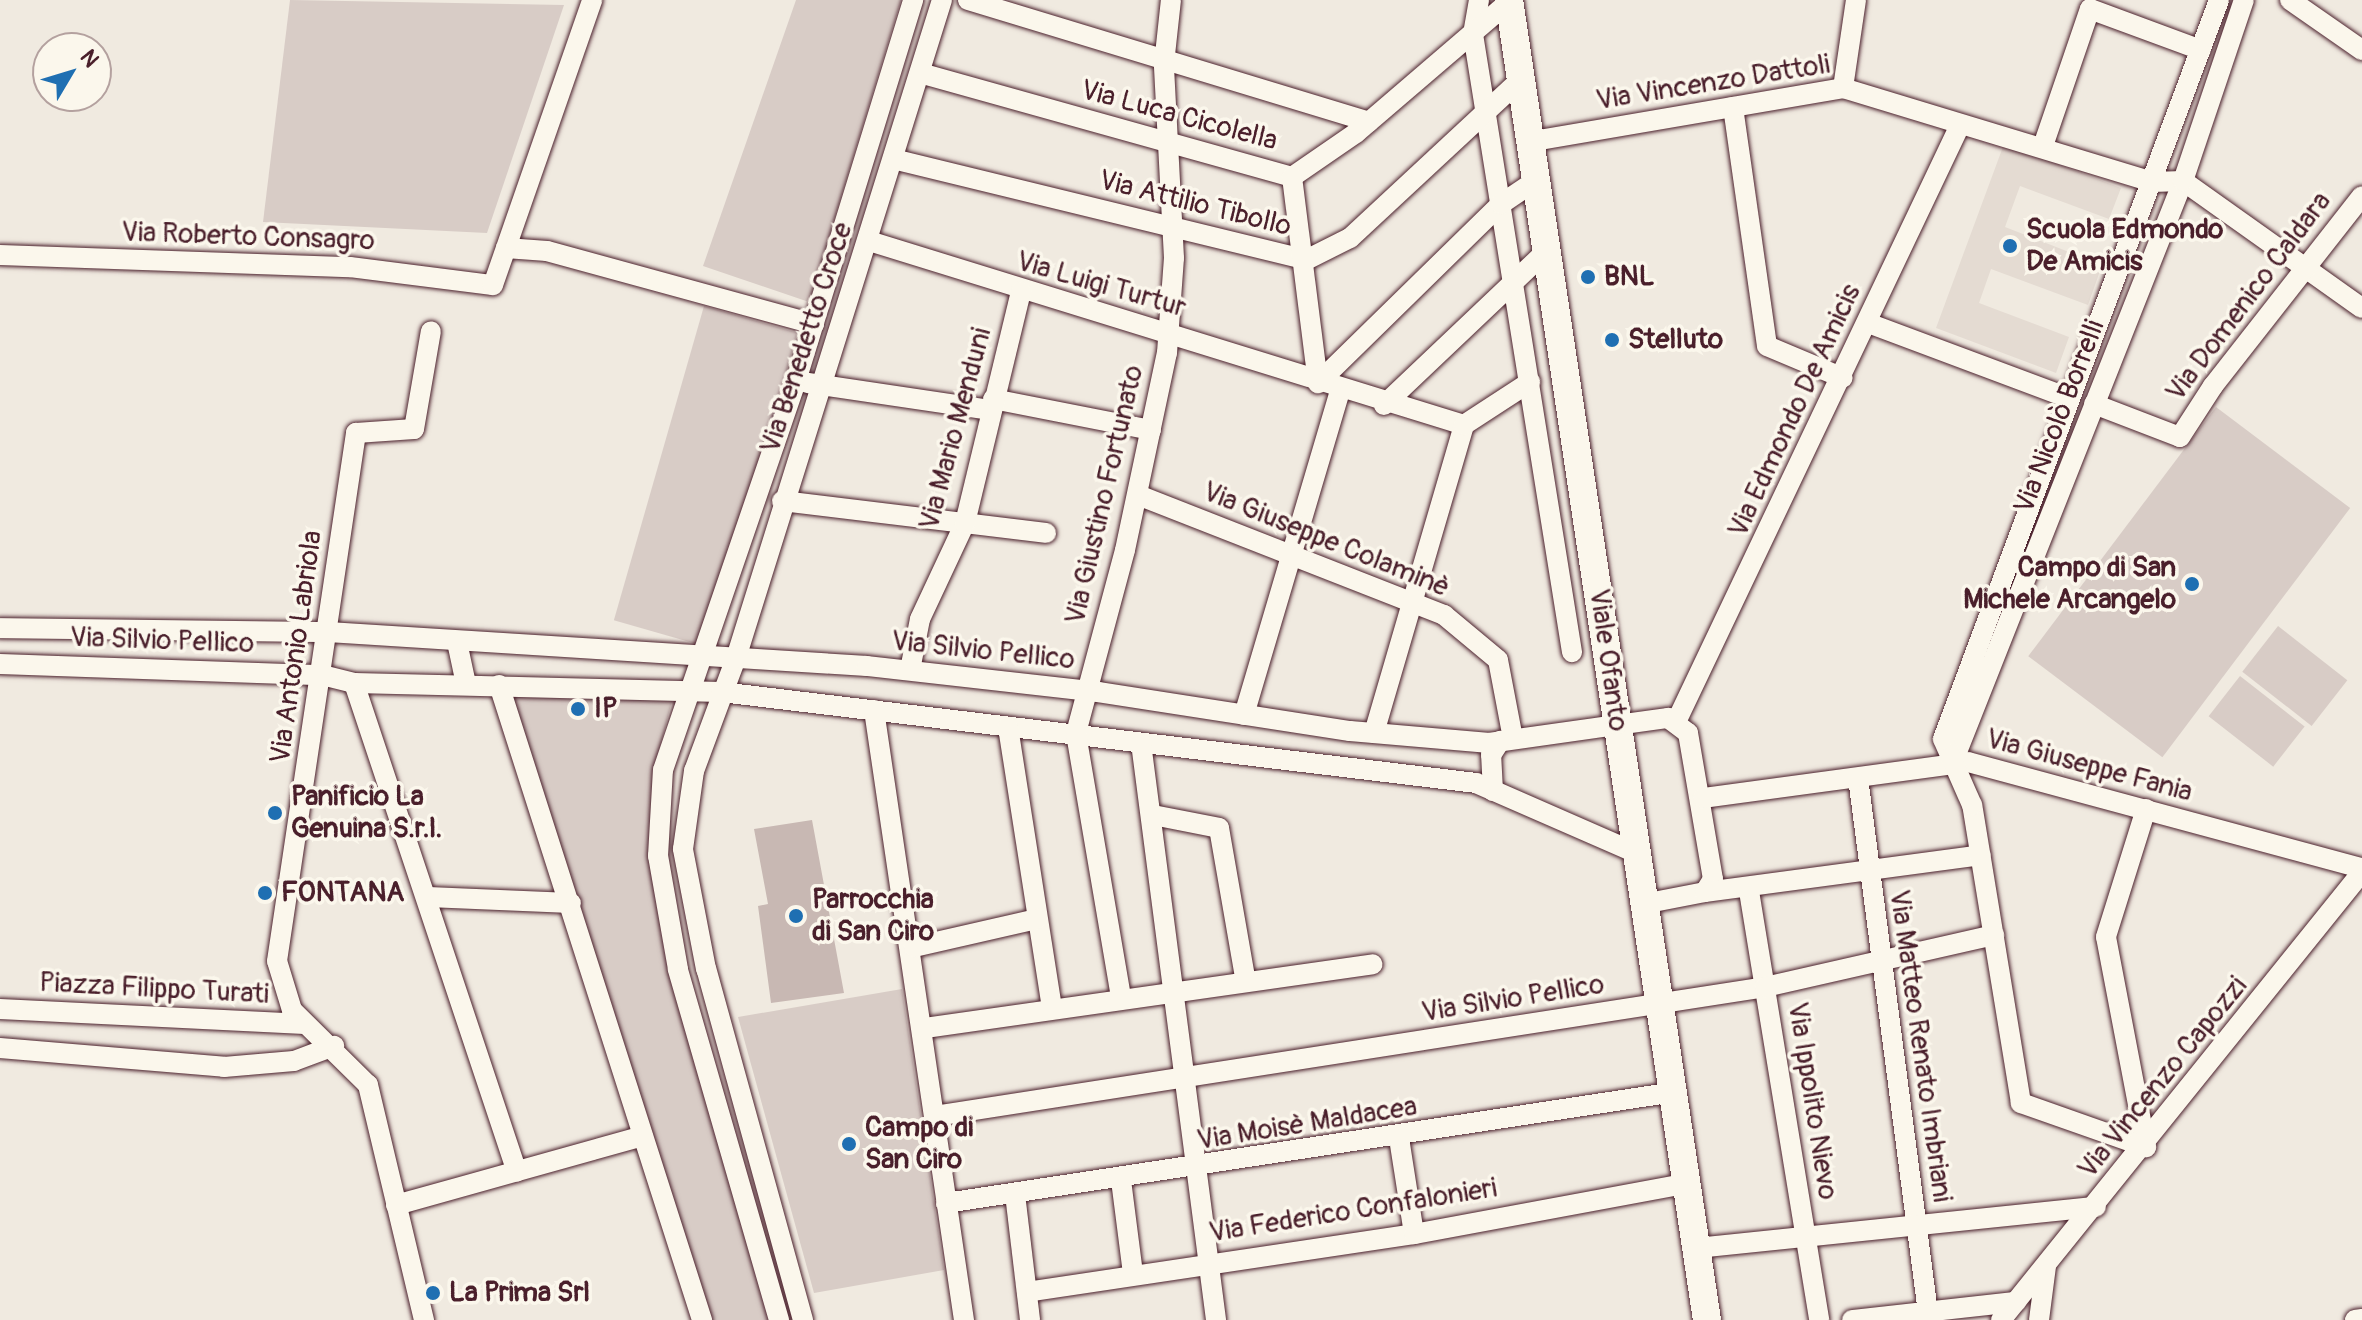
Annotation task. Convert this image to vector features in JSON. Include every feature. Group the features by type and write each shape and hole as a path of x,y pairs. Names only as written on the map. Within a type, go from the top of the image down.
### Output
{"main road":[{"name":"Viale Ofanto","path":"1509,1 1518,82 1634,852 1675,1092 1707,1320"}],"street":[{"path":"592,0 506,248 651,277 814,324"},
{"name":"Via Benedetto Croce","path":"779,1320 678,969 658,856 663,770 698,653 721,608 796,381 913,0"},
{"name":"Via Benedetto Croce","path":"803,1320 706,969 683,849 694,771 736,658 782,501 869,241 942,0"},
{"path":"968,0 1164,64 1369,122"},
{"name":"Via Giustino Fortunato","path":"1121,997 1076,733 1138,495 1168,333 1173,225 1164,64 1171,0"},
{"name":"Viale Ofanto","path":"1479,0 1473,34 1572,652"},
{"path":"1843,88 1856,0"},
{"name":"Via Nicolò Borrelli","path":"1953,762 1943,739 2066,397 2152,182 2219,0"},
{"name":"Via Nicolò Borrelli","path":"1953,762 2183,181 2244,0"},
{"path":"2290,0 2362,50"},
{"name":"Via Luca Cicolella","path":"920,73 1292,177 1369,122 1509,1"},
{"path":"2043,146 2090,9 2201,50"},
{"name":"Via Attilio Tibollo","path":"893,159 1173,225 1306,260 1350,238 1518,82"},
{"name":"Via Vincenzo Dattoli","path":"1528,142 1843,88 1960,125 2043,146 2152,182 2183,181"},
{"path":"1733,107 1767,346 1843,378"},
{"name":"Via Edmondo De Amicis","path":"1677,720 1843,378 1960,125"},
{"path":"1292,177 1306,260 1318,383"},
{"path":"2183,181 2362,308"},
{"path":"1318,383 1501,204 1534,182"},
{"name":"Via Domenico Caldara","path":"2094,404 2180,437 2304,266 2362,196"},
{"name":"Via Luigi Turtur","path":"869,241 1021,292 1168,333 1384,405 1464,425"},
{"name":"Via Roberto Consagro","path":"0,255 350,267 493,285 506,248"},
{"path":"1384,405 1545,252"},
{"path":"824,290 850,299"},
{"name":"Via Mario Menduni","path":"910,670 920,619 965,523 1021,292"},
{"path":"1868,323 2066,397"},
{"name":"Via Antonio Labriola","path":"424,1320 368,1085 334,1046 292,1010 277,961 356,433 414,429 431,331"},
{"path":"796,381 992,404 1151,430"},
{"path":"1374,733 1464,425 1530,382"},
{"path":"1244,715 1340,390"},
{"name":"Via Giuseppe Colaminè","path":"1138,495 1414,601 1486,644 1498,660 1506,740"},
{"path":"782,501 1046,533"},
{"name":"Via Silvio Pellico","path":"0,628 328,632 457,642 698,653 910,670 1085,690 1374,733 1506,740 1616,721 1677,720"},
{"path":"457,642 466,684"},
{"name":"Via Silvio Pellico","path":"0,664 322,675 354,683 721,692 1476,783 1634,852"},
{"path":"354,683 428,897 517,1172"},
{"path":"499,685 702,1320"},
{"path":"874,710 914,947 964,1320"},
{"path":"1677,720 1688,733 1703,798 1713,879 1705,892"},
{"path":"1008,727 1052,1007"},
{"path":"1493,791 1491,755 1506,740"},
{"path":"1141,743 1175,990 1192,1170 1216,1320"},
{"path":"1953,762 1972,805 2021,1103 2146,1147"},
{"name":"Via Giuseppe Fania","path":"1703,798 1953,762 2146,809 2362,870"},
{"name":"Via Matteo Renato Imbriani","path":"1858,778 1879,961 1928,1315"},
{"path":"2146,809 2106,937 2146,1147"},
{"path":"1153,815 1208,821 1219,828 1246,982"},
{"path":"1643,904 1705,892 1749,891 1981,855"},
{"name":"Via Vincenzo Capozzi","path":"2007,1314 2146,1147 2362,870"},
{"name":"Via Ippolito Nievo","path":"1749,891 1819,1320"},
{"path":"428,897 571,903"},
{"path":"914,947 1037,919"},
{"name":"Via Silvio Pellico","path":"935,1116 1765,987 1994,935"},
{"path":"925,1028 1121,997 1372,964"},
{"name":"Piazza Filippo Turati","path":"0,1009 305,1024"},
{"path":"0,1048 224,1067 294,1061 334,1046"},
{"name":"Via Moisè Maldacea","path":"946,1203 1192,1170 1675,1092"},
{"path":"722,1122 747,1116"},
{"path":"396,1205 643,1136"},
{"path":"1399,1138 1414,1234"},
{"path":"735,1166 759,1160"},
{"path":"1121,1180 1133,1274"},
{"name":"Via Federico Confalonieri","path":"1027,1292 1207,1262 1414,1234 1688,1183"},
{"path":"1015,1194 1030,1320"},
{"path":"1697,1248 2096,1207"},
{"path":"2039,1320 2046,1266"},
{"path":"1852,1320 2007,1314"},
{"path":"2355,1320 2362,1319"}],"shaded area":[{"path":"290,0 564,5 487,233 263,222"},
{"path":"796,0 901,0 809,302 703,266"},
{"name":"Scuola Edmondo De Amicis","path":"2004,144 2121,188 2109,219 2020,186 2005,227 2102,265 2088,305 1991,269 1979,303 2069,337 2056,373 1936,328"},
{"path":"704,306 797,333 707,647 614,620"},
{"name":"Campo di San Michele Arcangelo","path":"2216,407 2350,508 2162,757 2028,656"},
{"path":"2278,626 2347,680 2312,726 2242,672"},
{"path":"2240,676 2305,726 2273,767 2209,716"},
{"path":"508,693 673,697 656,762 649,857 771,1320 710,1320"},
{"name":"Campo di San Ciro","path":"902,989 944,1270 814,1293 738,1017"}],"building":[{"name":"Parrocchia di San Ciro","path":"812,820 844,993 771,1003 758,906 768,904 754,829"}],"place":[{"name":"Scuola Edmondo De Amicis","path":"2010,246"},
{"name":"BNL","path":"1588,277"},
{"name":"Stelluto","path":"1612,340"},
{"name":"Campo di San Michele Arcangelo","path":"2192,584"},
{"name":"IP","path":"578,709"},
{"name":"Panificio La Genuina S.r.l.","path":"275,813"},
{"name":"FONTANA","path":"265,893"},
{"name":"Parrocchia di San Ciro","path":"796,916"},
{"name":"Campo di San Ciro","path":"849,1144"},
{"name":"La Prima Srl","path":"433,1293"}]}
